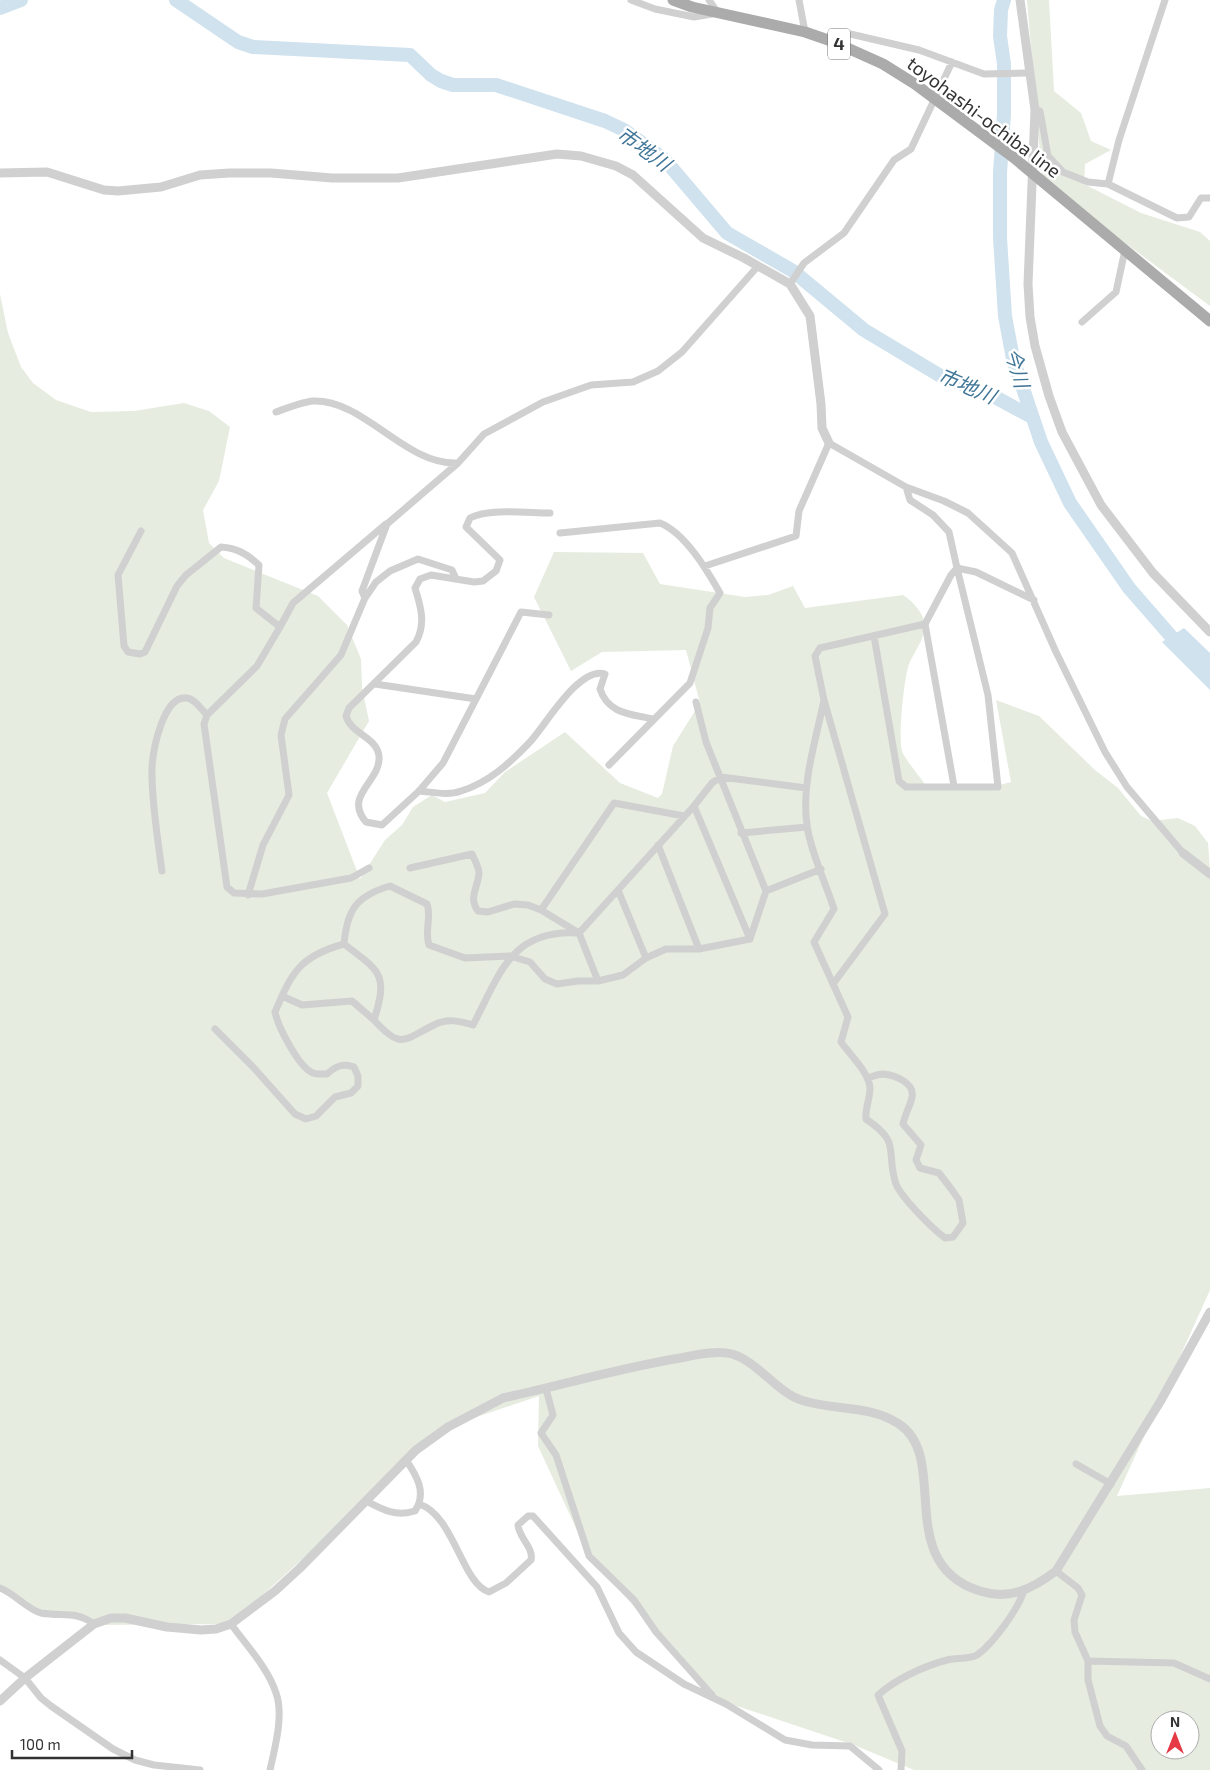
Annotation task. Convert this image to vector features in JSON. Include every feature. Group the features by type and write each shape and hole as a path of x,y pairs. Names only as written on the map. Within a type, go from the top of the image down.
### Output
{"main road":[{"name":"toyohashi-ochiba line","path":"672,0 718,13 805,32 834,42 883,64 935,98 1013,157 1210,321"}],"street":[{"path":"631,0 655,9 694,17 718,13 709,0"},
{"path":"799,0 805,32"},
{"path":"1020,0 1035,110 1034,175 1028,284 1030,317 1035,346 1062,432 1101,505 1153,574 1210,632"},
{"path":"1108,184 1119,140 1165,0"},
{"path":"834,42 846,33 919,50 984,74 1029,73"},
{"path":"790,284 804,263 844,233 894,160 911,149 952,62"},
{"path":"1035,110 1040,111 1048,156 1063,172 1088,182 1108,184 1177,218 1189,217 1201,198 1210,198"},
{"path":"0,173 47,172 104,190 118,191 161,187 200,176 219,174 271,173 332,178 398,178 557,154 581,156 616,166 633,175 703,238 790,284 810,316 820,395 822,428 829,443 906,487 944,501 968,513 1012,552 1056,652 1105,752 1127,787 1183,853 1210,874"},
{"path":"1082,322 1116,292 1125,250"},
{"path":"369,868 351,878 321,885 248,895 234,893 227,887 205,740 204,724 207,715 257,666 293,603 458,463 484,434 543,402 590,385 633,382 658,371 682,352 758,266"},
{"path":"276,412 312,401 330,403 347,410 435,461 458,463"},
{"path":"705,566 796,536 799,511 829,443"},
{"path":"874,636 900,781 906,787 998,787 988,695 948,532 933,515 910,500 906,487"},
{"path":"549,615 521,612 443,763 420,791 382,825 366,822 360,815 360,797 378,764 379,756 376,746 352,728 346,716 349,708 416,642 422,632 422,610 415,588 420,579 430,575 474,582 483,581 496,571 500,564 496,556 466,527 470,518 500,513 550,513"},
{"path":"560,533 660,523 670,527 705,566 720,593 710,608 708,628 690,683 609,766"},
{"path":"365,598 362,591 387,524"},
{"path":"141,531 118,575 124,646 128,652 140,654 145,652 177,586 186,575 221,547 232,548 248,555 259,565 256,608 280,627"},
{"path":"248,895 263,845 289,795 281,727 285,719 341,654 365,598 376,582 390,571 418,559 452,570 456,579"},
{"path":"958,568 976,572 1034,600"},
{"path":"954,786 925,624 951,575 958,568"},
{"path":"833,984 885,914 824,700 815,656 820,648 925,624"},
{"path":"420,791 443,794 461,792 498,772 531,742 557,705 573,688 593,675 605,674 600,690 609,706 616,711 653,719"},
{"path":"375,684 476,699"},
{"path":"162,871 152,769 165,714 173,702 186,698 193,700 207,715"},
{"path":"824,700 806,788 807,827 834,909 814,942 848,1016 841,1042 867,1078 870,1086 865,1111 866,1119 879,1128 892,1147 895,1182 916,1212 938,1233 945,1238 953,1237 962,1223 959,1200 939,1173 920,1168 916,1160 921,1145 903,1124 905,1112 912,1097 911,1090 903,1080 883,1074 867,1078"},
{"path":"696,702 700,724 741,833 766,891 750,939"},
{"path":"579,934 694,806 712,783 720,777 806,788"},
{"path":"541,910 614,803 684,816"},
{"path":"694,806 750,939"},
{"path":"741,833 807,827"},
{"path":"658,844 699,949"},
{"path":"410,868 472,854 479,872 473,893 473,904 478,911 488,912 514,904 528,905 541,910 579,934 598,981"},
{"path":"766,891 821,869"},
{"path":"344,944 346,924 352,908 380,889 390,886 427,904 430,911 426,937 429,945 465,958 510,956 530,962 545,978 557,984 598,981 623,975 646,958 666,949 699,949 750,939"},
{"path":"618,890 646,958"},
{"path":"282,996 302,1005 352,1001 387,1034 401,1040 414,1037 436,1024 456,1020 473,1025 510,956 537,937 566,933 579,934"},
{"path":"215,1029 266,1080 295,1114 306,1119 316,1116 335,1097 351,1092 358,1086 358,1076 354,1068 347,1064 336,1066 327,1074 313,1074 306,1068 277,1022 275,1012 300,965 323,950 344,944"},
{"path":"344,944 376,968 381,986 381,1000 374,1020"},
{"path":"0,1701 25,1678 94,1624 111,1618 125,1618 167,1627 202,1630 216,1629 231,1624 275,1591 300,1568 329,1536 406,1460 448,1427 487,1405 503,1398 643,1364 709,1353 732,1354 752,1365 798,1400 884,1414 911,1433 918,1446 929,1532 934,1554 943,1568 970,1588 1006,1596 1040,1583 1056,1571 1160,1402 1210,1312"},
{"path":"546,1389 553,1415 541,1433 556,1455 563,1472 589,1556 634,1600 656,1632 716,1699"},
{"path":"366,1501 390,1513 400,1514 415,1511 419,1504 419,1479 406,1460"},
{"path":"1076,1464 1111,1484"},
{"path":"419,1504 427,1506 437,1516 452,1538 474,1578 485,1590 490,1592 506,1583 531,1560 531,1552 522,1539 518,1526 528,1516 539,1520 565,1553 597,1586 619,1634 636,1652 684,1684 716,1699 785,1740 812,1746 850,1746 879,1770"},
{"path":"1056,1571 1078,1588 1082,1595 1074,1620 1075,1632 1088,1660 1088,1680 1100,1726 1107,1736 1126,1746 1142,1770"},
{"path":"0,1588 40,1613 70,1614 88,1619 94,1624"},
{"path":"901,1770 902,1751 878,1695 889,1685 946,1660 976,1656 994,1640 1020,1602 1024,1590"},
{"path":"231,1624 268,1675 276,1692 278,1727 270,1770"},
{"path":"0,1660 25,1678 46,1702 113,1749 135,1760 154,1765 200,1770"},
{"path":"1088,1660 1174,1663 1210,1678"}],"shaded area":[{"path":"1027,0 1049,0 1054,91 1081,113 1091,141 1111,150 1085,164 1084,184 1141,213 1200,232 1210,241 1210,306 1109,231 1042,176"},
{"path":"0,294 8,333 21,367 33,383 56,400 91,412 134,411 184,403 209,411 230,427 219,481 203,510 209,543 224,558 318,596 347,625 361,659 362,688 369,721 327,793 360,879 385,840 402,825 413,807 432,795 445,802 485,793 505,772 565,732 620,783 658,798 662,794 673,746 700,703 686,650 602,652 571,671 534,597 554,552 643,553 660,584 745,597 768,595 793,586 805,608 903,595 913,603 923,617 924,633 907,671 902,708 901,744 903,754 926,786 992,787 1011,782 996,700 1039,716 1095,770 1118,788 1141,816 1152,821 1178,818 1195,826 1208,843 1210,870 1210,1290 1117,1496 1210,1488 1210,1770 914,1770 854,1745 716,1699 589,1556 538,1446 539,1396 447,1427 231,1624 94,1625 30,1606 0,1589"}],"water":[{"path":"1184,628 1210,653 1210,690 1162,642"}],"waterway":[{"name":"市地川","path":"0,8 21,0"},
{"name":"市地川","path":"176,0 238,42 253,47 410,55 431,75 441,81 453,85 496,85 605,121 624,130 665,160 727,233 793,271 864,330 939,375 995,397 1032,417"},
{"name":"今川","path":"1004,0 1001,10 1000,36 1004,64 1000,238 1005,316 1013,359 1041,442 1070,503 1129,588 1183,650"}]}
